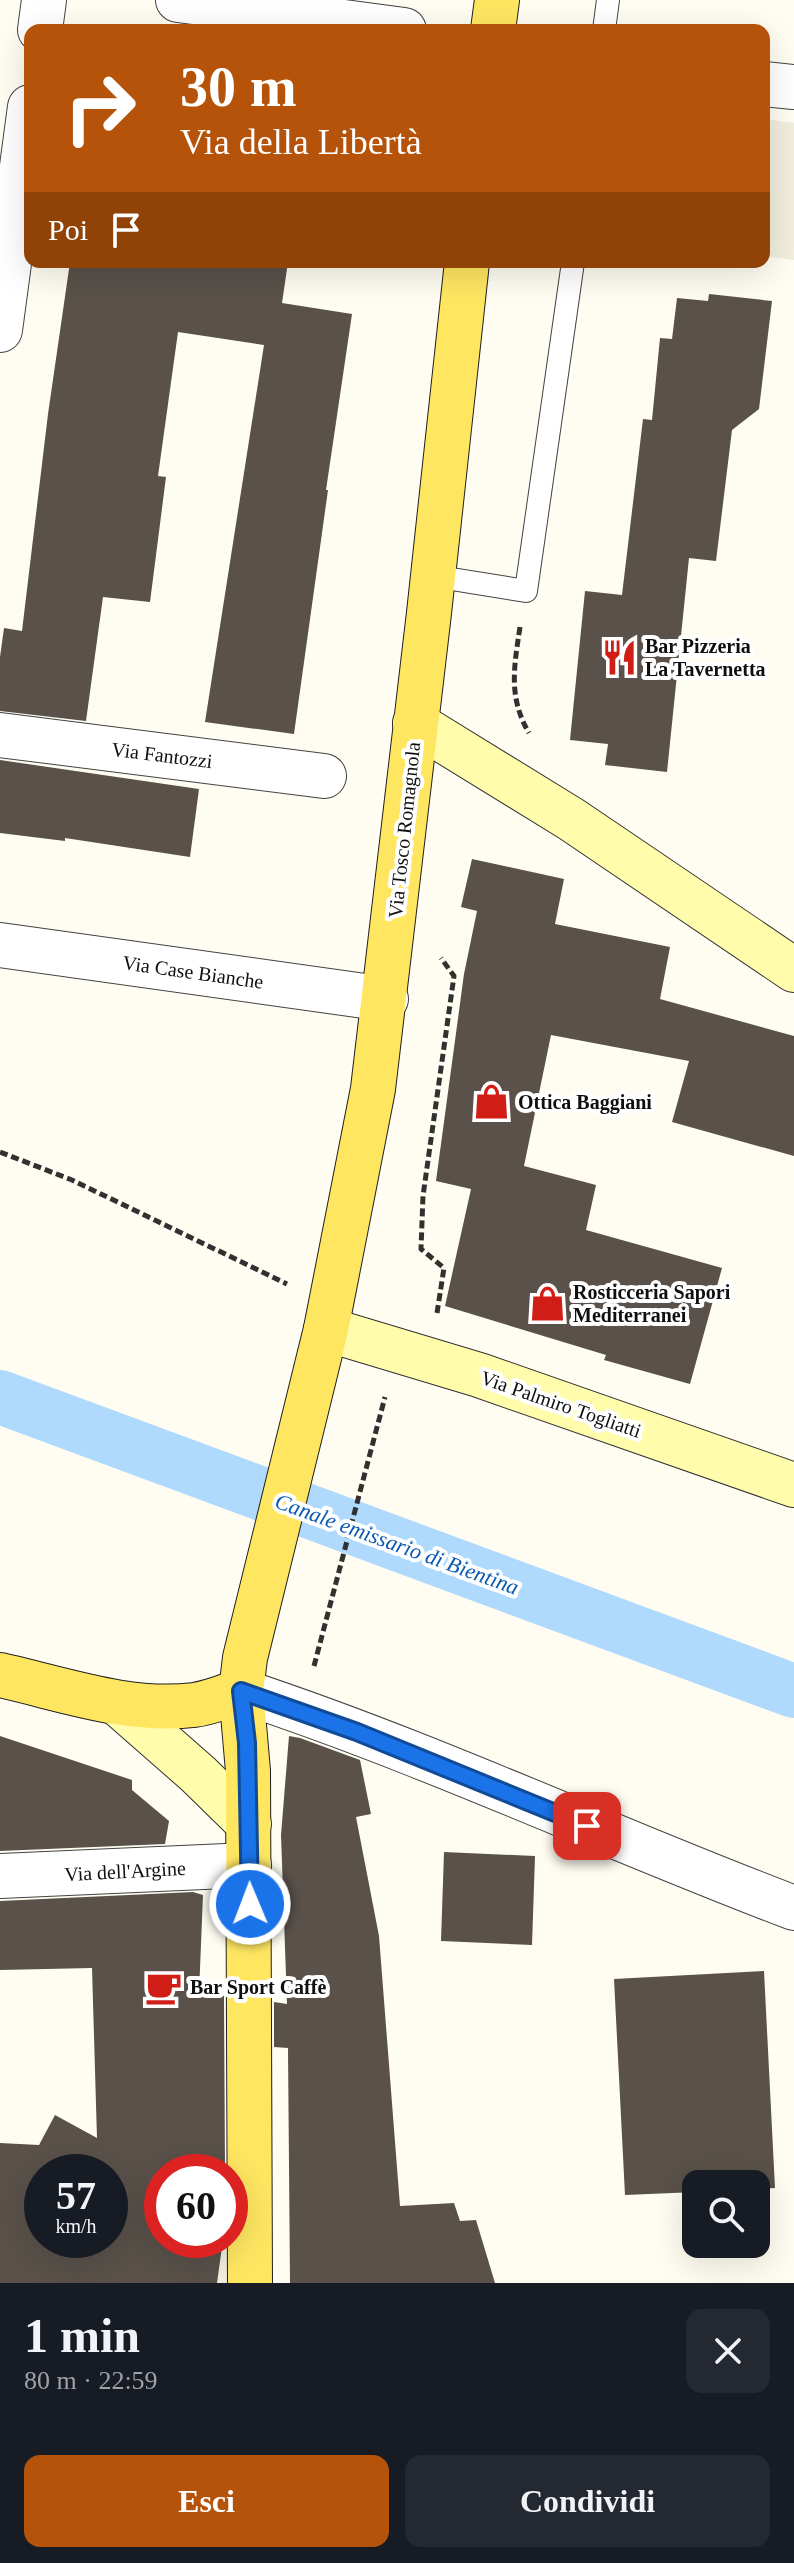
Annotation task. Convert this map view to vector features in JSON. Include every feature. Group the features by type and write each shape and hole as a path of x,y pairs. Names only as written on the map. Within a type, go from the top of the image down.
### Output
{"main road":[{"path":"494,24 497,0"},
{"name":"Via Tosco Romagnola","path":"243,1674 326,1329 373,1089 386,999 466,268"},
{"path":"415,723 571,819 794,970"},
{"name":"Via Palmiro Togliatti","path":"326,1329 479,1375 794,1485"},
{"path":"0,1675 117,1703 174,1706 196,1705 243,1674"},
{"path":"243,1674 249,1845 250,2283"},
{"path":"117,1703 198,1774 249,1845"}],"street":[{"path":"41,24 44,0"},
{"path":"178,0 359,24"},
{"path":"770,85 794,87"},
{"path":"0,330 24,152"},
{"name":"Via Fantozzi","path":"0,735 324,776"},
{"name":"Via Case Bianche","path":"0,945 386,999"},
{"path":"243,1674 303,1711 794,1908"},
{"name":"Via dell'Argine","path":"0,1876 249,1845"}],"lane":[{"path":"605,24 608,0"},
{"path":"433,576 526,591 572,268"}],"path":[{"path":"436,1321 444,1268 421,1249 423,1196 454,976 441,960 441,945"},
{"path":"0,1152 72,1180 288,1285"},
{"path":"303,1711 387,1392"}],"shaded area":[{"path":"770,120 794,123 794,260 770,257"},
{"path":"220,2258 231,2258 233,2283 217,2283"}],"building":[{"path":"69,268 287,268 282,303 352,314 294,734 205,722 264,345 178,332 158,476 166,477 150,602 103,597 86,721 0,711 0,657 4,628 22,631"},
{"path":"709,294 772,301 759,409 732,430 716,561 689,558 667,772 605,765 608,744 570,740 585,591 622,595 643,419 652,420 660,338 672,339 677,298 708,301"},
{"path":"0,760 199,789 190,857 65,838 65,841 0,833"},
{"path":"472,859 564,879 555,924 670,947 660,999 794,1036 794,1156 672,1122 689,1061 551,1035 524,1166 596,1185 586,1230 722,1268 690,1384 604,1360 606,1355 445,1306 471,1189 436,1181 464,974 477,911 461,907"},
{"path":"0,1736 132,1780 132,1790 169,1821 165,1844 0,1851"},
{"path":"289,1736 360,1760 371,1814 356,1817 379,1936 400,2206 454,2203 460,2221 476,2220 495,2283 290,2283 288,2048 274,2047 274,2002 287,2004 281,1835"},
{"path":"444,1852 535,1856 532,1945 441,1941"},
{"path":"193,1892 203,1895 199,1993 224,1996 225,2154 144,2154 144,2258 220,2258 217,2283 0,2283 0,2143 39,2145 55,2115 97,2138 92,1968 0,1970 0,1901"},
{"path":"764,1971 775,2188 770,2188 770,2170 682,2170 682,2193 625,2195 614,1979"}],"waterway":[{"name":"Canale emissario di Bientina","path":"0,1397 794,1691"}],"place":[{"name":"Bar Pizzeria La Tavernetta","path":"619,658"},
{"name":"Ottica Baggiani","path":"492,1102"},
{"name":"Rosticceria Sapori Mediterranei","path":"547,1303"},
{"name":"Bar Sport Caffè","path":"164,1987"}],"route":[{"path":"250,1904 247,1743 241,1691 357,1732 587,1826"}]}
